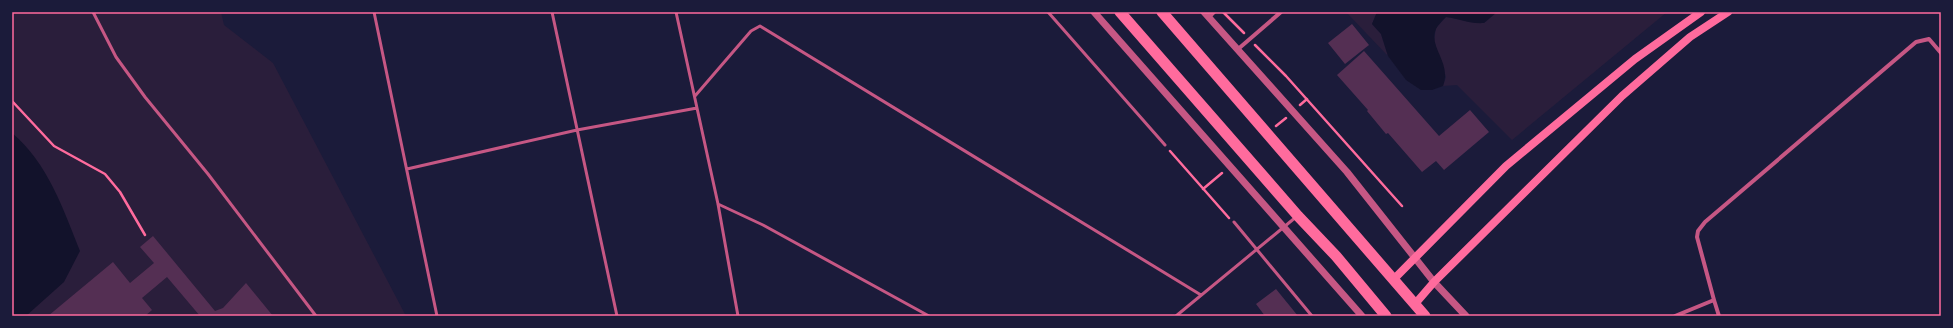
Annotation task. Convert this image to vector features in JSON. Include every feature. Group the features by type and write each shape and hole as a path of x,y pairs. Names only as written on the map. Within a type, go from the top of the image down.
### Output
{"highway":[{"path":"1120,12 1298,216 1336,256 1386,316"},
{"path":"1162,12 1425,316"}],"main road":[{"path":"1394,279 1506,166 1635,59 1700,12"},
{"path":"1415,304 1434,282 1622,96 1690,37 1728,12"}],"street":[{"path":"1094,12 1362,316"},
{"path":"1214,12 1206,15 1347,172 1434,282 1466,316"},
{"path":"1238,50 1281,12"},
{"path":"1719,316 1697,237 1698,231 1705,222 1916,42 1929,39 1941,53"},
{"path":"1675,316 1714,300"}],"lane":[{"path":"93,12 116,57 145,97 208,174 316,316"},
{"path":"374,12 437,316"},
{"path":"552,12 617,316"},
{"path":"676,12 718,204 738,316"},
{"path":"1048,12 1165,145"},
{"path":"695,96 751,31 760,26 1201,295"},
{"path":"407,169 577,130 697,108"},
{"path":"718,204 763,225 929,316"},
{"path":"1176,316 1298,216"},
{"path":"1234,222 1312,316"}],"path":[{"path":"1223,12 1307,99 1402,206"},
{"path":"1296,109 1307,99"},
{"path":"12,101 54,146 105,174 120,192 144,235"},
{"path":"1272,129 1290,114"},
{"path":"1165,145 1234,222"},
{"path":"1203,189 1226,169"}],"shaded area":[{"path":"12,12 221,12 224,25 273,63 406,316 12,316"},
{"path":"1346,12 1377,12 1372,24 1381,34 1388,56"},
{"path":"1377,12 1497,12 1484,23 1469,22 1446,17 1439,24 1434,36 1435,43 1445,70 1443,86 1432,90 1421,90 1406,80 1388,56 1381,34 1372,24"},
{"path":"1497,12 1667,12 1512,140 1457,85 1443,86 1446,77 1434,41 1436,28 1446,17 1484,23"},
{"path":"12,133 25,145 45,172 61,203 80,251 64,282 26,316 12,316"}],"building":[{"path":"1352,24 1369,45 1345,64 1328,43"},
{"path":"1364,51 1439,136 1470,110 1489,132 1444,170 1436,161 1422,172 1388,133 1386,134 1367,111 1368,110 1337,75"},
{"path":"153,236 215,311 223,308 246,283 273,316 200,316 167,277 142,298 152,310 145,316 48,316 113,262 130,283 154,263 140,247"},
{"path":"1276,289 1298,316 1265,316 1256,304"}]}
